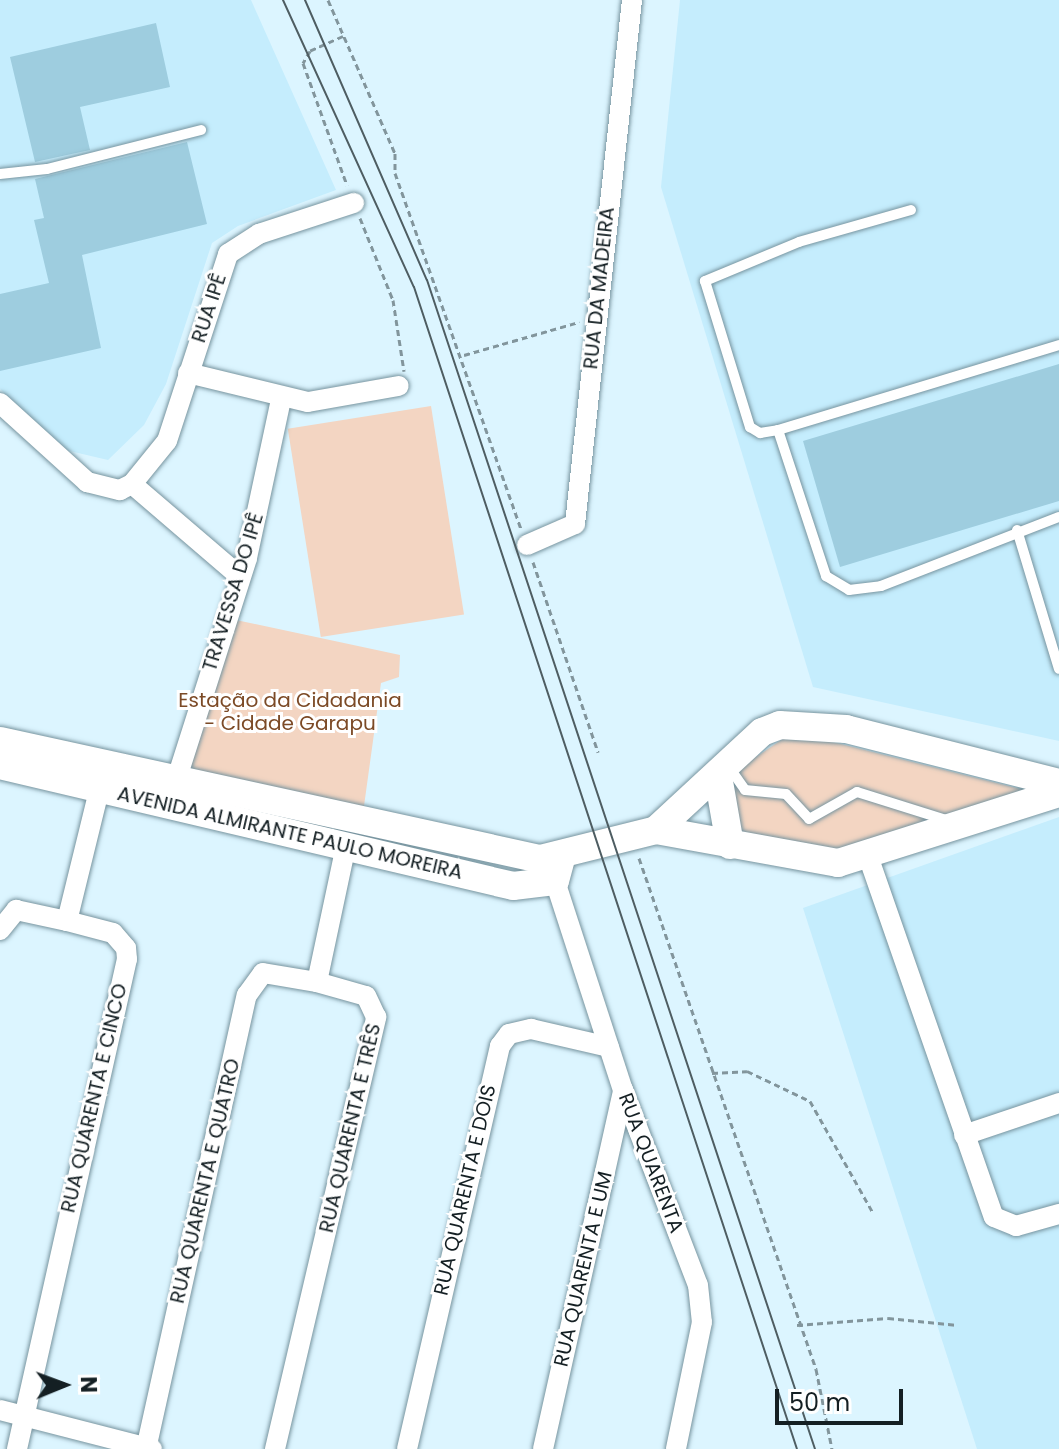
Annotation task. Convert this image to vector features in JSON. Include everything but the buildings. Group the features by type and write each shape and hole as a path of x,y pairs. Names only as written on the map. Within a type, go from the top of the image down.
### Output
{"main road":[{"name":"AVENIDA ALMIRANTE PAULO MOREIRA","path":"0,741 176,781 304,822 346,846 513,886 643,832 723,771 762,732 814,724 1059,783"},
{"name":"AVENIDA ALMIRANTE PAULO MOREIRA","path":"0,765 100,787 517,857 558,869"},
{"path":"723,771 730,845"},
{"name":"AVENIDA ALMIRANTE PAULO MOREIRA","path":"643,832 826,864 868,856 957,824 1059,793"}],"street":[{"name":"RUA DA MADEIRA","path":"527,545 575,524 632,0"},
{"name":"RUA IPÊ","path":"132,484 167,441 219,275 240,242 354,203"},
{"path":"188,373 281,400 308,402 399,386"},
{"name":"TRAVESSA DO IPÊ","path":"176,781 238,575 247,558 281,400"},
{"path":"0,403 87,482 120,490 132,484 238,575"},
{"path":"67,921 100,787"},
{"path":"317,982 346,846"},
{"path":"868,856 994,1217 1016,1226 1059,1214"},
{"name":"RUA QUARENTA","path":"558,869 623,1090 700,1294 702,1322 676,1449"},
{"name":"RUA QUARENTA E CINCO","path":"0,930 16,910 67,921 113,933 126,948 127,959 22,1415 17,1449"},
{"name":"RUA QUARENTA E QUATRO","path":"148,1449 247,995 263,973 317,982"},
{"name":"RUA QUARENTA E TRÊS","path":"275,1449 376,1017 366,996 317,982"},
{"name":"RUA QUARENTA E DOIS","path":"407,1449 500,1046 509,1034 531,1029 609,1047"},
{"name":"RUA QUARENTA E UM","path":"543,1449 623,1090"},
{"path":"964,1135 1059,1103"},
{"path":"0,1410 148,1449"}],"lane":[{"path":"0,174 47,169 201,130"},
{"path":"911,210 799,242 705,281 750,427 760,433 778,430 1059,345"},
{"path":"778,430 826,576 837,586 864,591 881,586 1017,530 1059,517"},
{"path":"1017,530 1059,669"},
{"path":"723,771 745,790 786,794 809,819 857,792 872,792 957,824"}],"path":[{"path":"328,0 380,116 395,173 464,355 598,752"},
{"path":"464,355 595,319"},
{"path":"643,832 712,1073 797,1325 823,1392 832,1449"},
{"path":"712,1073 747,1071 810,1101 873,1213"},
{"path":"797,1325 888,1318 958,1325"}],"shaded area":[{"path":"0,0 251,0 336,190 238,226 212,243 166,384 144,425 108,460 61,449 0,389"},
{"path":"680,0 1059,0 1059,741 813,687 661,187"},
{"path":"1059,817 1059,1449 977,1449 803,908"}],"green space":[{"path":"431,406 464,614 321,637 288,429"},
{"name":"Estação da Cidadania - Cidade Garapu","path":"236,620 400,655 399,677 381,683 364,806 189,772"},
{"path":"784,738 817,738 1029,791 866,855 744,842 728,794 737,770"}],"tram line":[{"path":"283,0 414,287 797,1449"},
{"path":"305,0 427,280 815,1449"}]}
